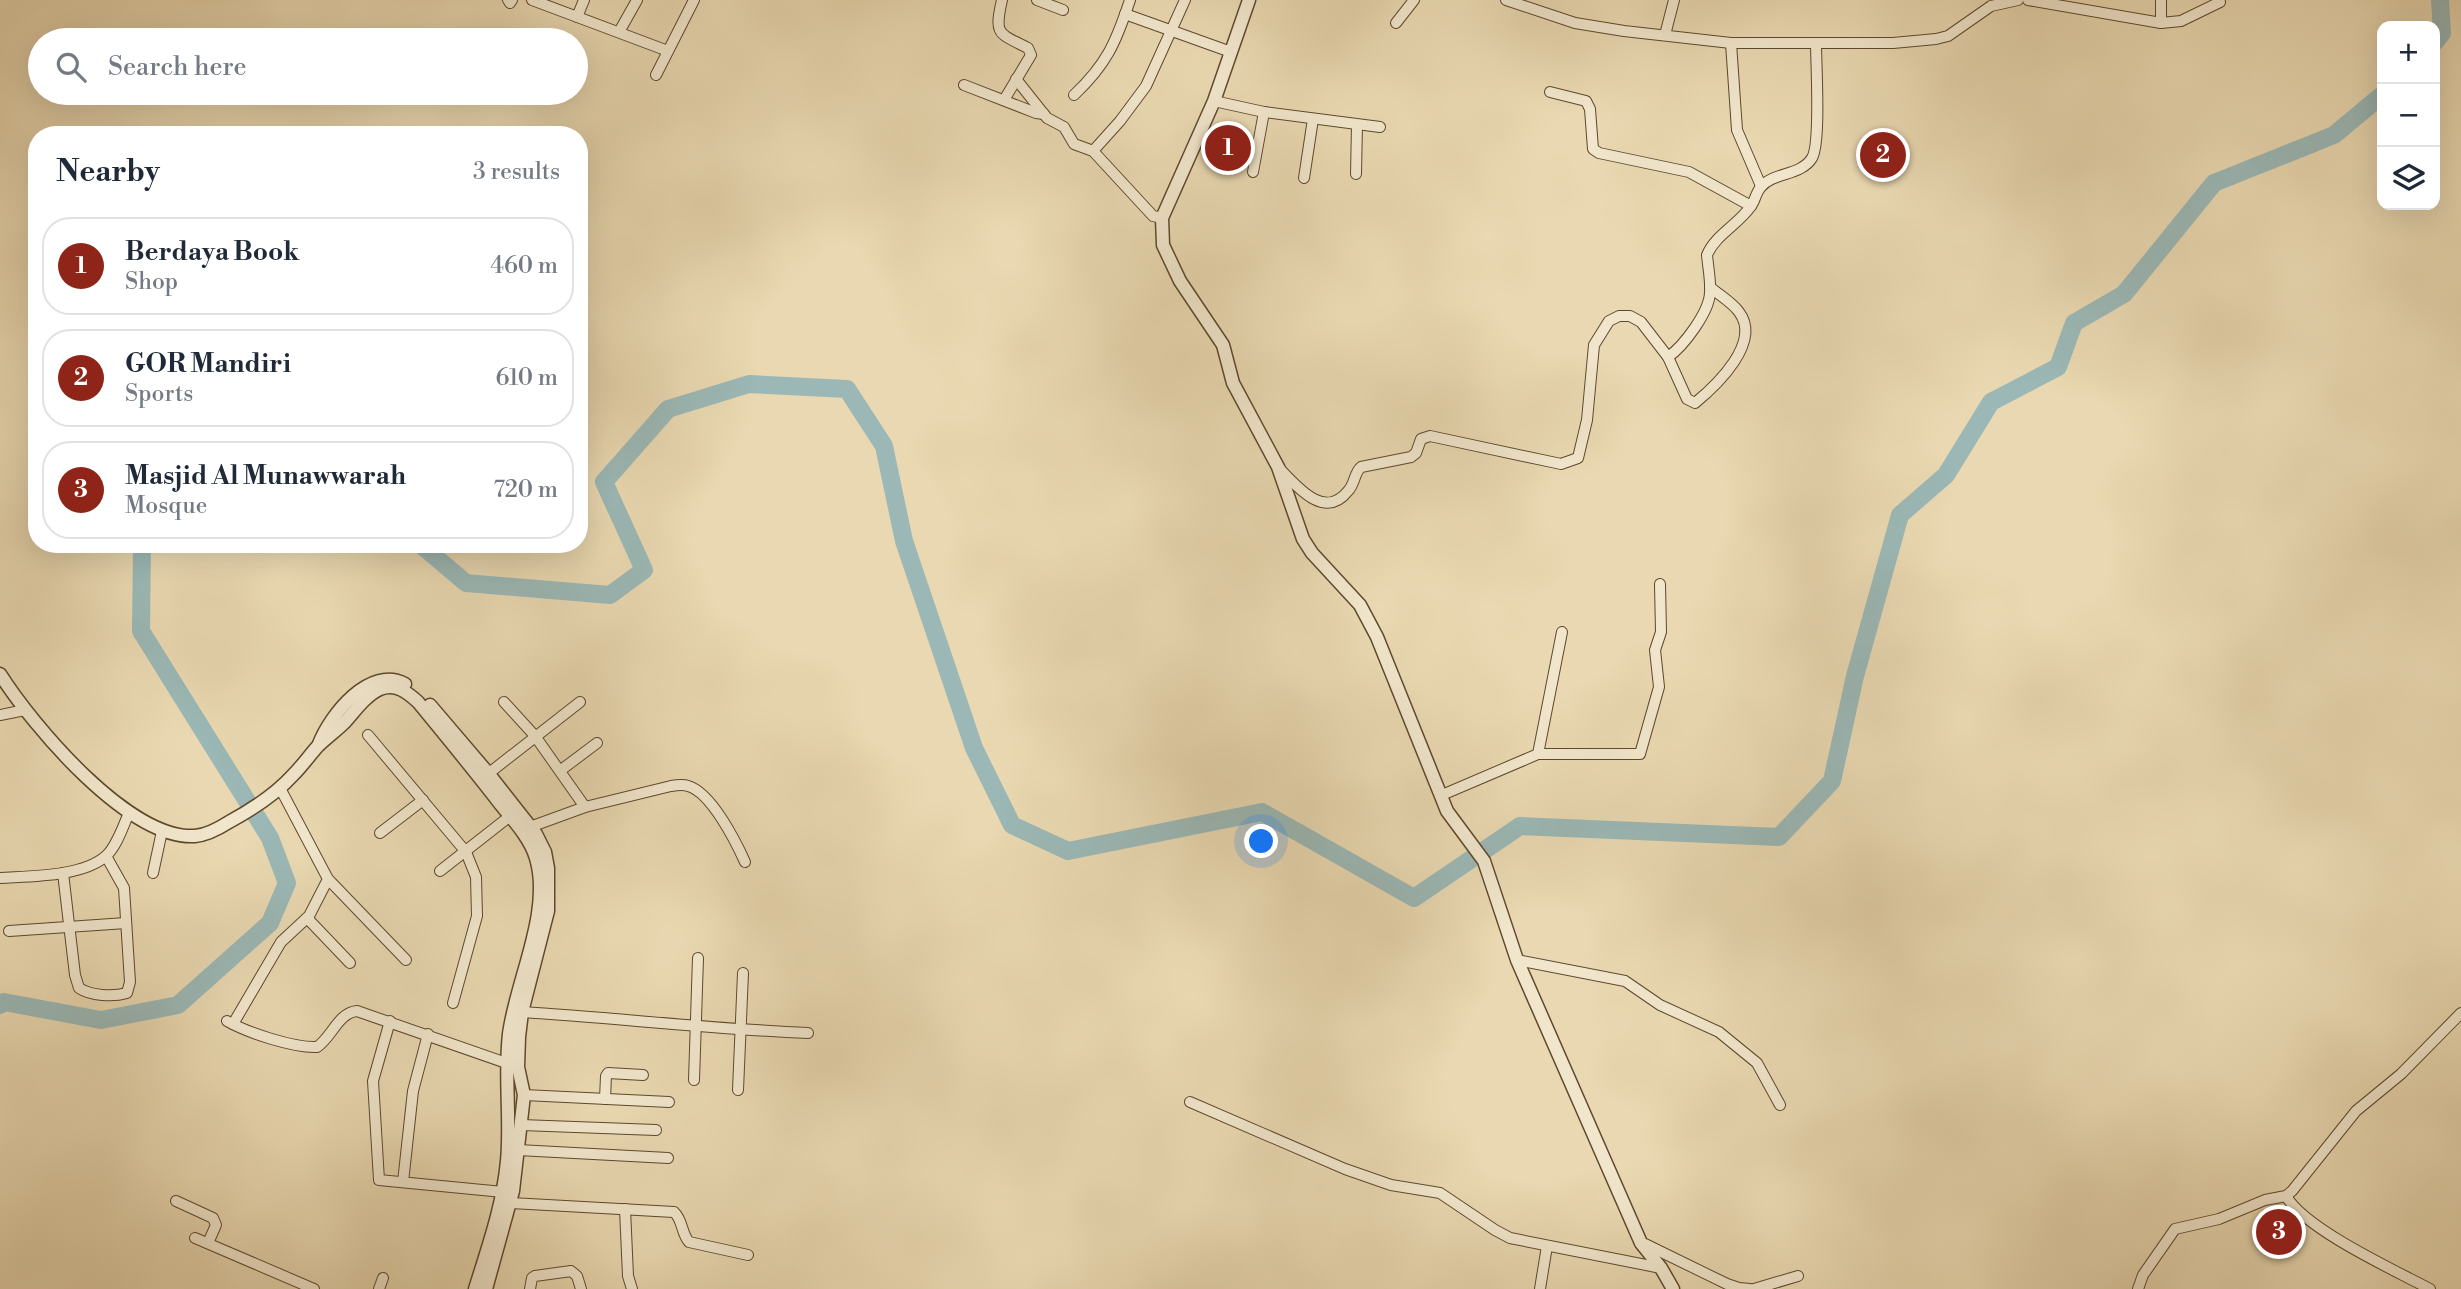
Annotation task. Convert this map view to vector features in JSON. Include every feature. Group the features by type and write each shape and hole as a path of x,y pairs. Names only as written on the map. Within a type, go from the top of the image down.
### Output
{"street":[{"path":"533,0 668,51"},
{"path":"577,17 584,0"},
{"path":"619,32 637,0"},
{"path":"656,75 694,0"},
{"path":"1002,0 997,22 999,29 1003,35 1030,51 1031,55 1004,100"},
{"path":"1037,0 1063,10"},
{"path":"1074,95 1096,74 1115,43 1130,0"},
{"path":"1093,151 1146,86 1185,0"},
{"path":"1249,0 1214,101 1162,218 1161,233 1168,258 1185,289 1223,345 1233,383 1278,467 1303,539 1360,605 1377,637 1447,811 1484,861 1517,960 1641,1243 1661,1268 1672,1289"},
{"path":"1396,23 1414,0"},
{"path":"1506,0 1574,23 1731,43 1893,43 1936,39 1948,36 1991,3 2018,0"},
{"path":"1665,35 1674,0"},
{"path":"2028,0 2161,23 2181,21 2220,2"},
{"path":"2161,0 2161,23"},
{"path":"1125,14 1231,52"},
{"path":"1731,43 1731,75 1737,130 1761,186"},
{"path":"1668,357 1681,348 1705,310 1710,296 1707,255 1710,248 1738,222 1751,206 1761,186 1803,167 1812,157 1816,141 1816,43"},
{"path":"1017,79 1044,114 1064,127 1074,144 1093,151 1153,216 1162,218"},
{"path":"964,85 1035,113 1044,114"},
{"path":"1550,92 1587,102 1593,149 1599,153 1689,172 1751,206"},
{"path":"1214,101 1264,112 1380,127"},
{"path":"1253,172 1264,112"},
{"path":"1304,178 1313,119"},
{"path":"1356,174 1357,125"},
{"path":"1278,467 1299,489 1327,504 1346,494 1361,467 1410,457 1416,453 1421,439 1430,436 1561,464 1578,458 1587,420 1594,345 1609,321 1619,316 1630,316 1641,323 1668,357 1687,399 1695,403 1714,386 1742,349 1746,336 1742,315 1710,287"},
{"path":"1442,795 1538,754 1640,754 1658,687 1656,650 1661,632 1660,584"},
{"path":"1538,754 1562,632"},
{"path":"0,674 24,710 81,771 129,813 162,831 196,836 208,833 259,805 281,788 319,745 372,694 383,688 400,685 485,776 514,814 531,846 536,858 543,911 514,1004 507,1198 475,1289"},
{"path":"504,702 535,736 585,807"},
{"path":"485,776 580,702"},
{"path":"0,715 24,710"},
{"path":"368,734 466,852 478,887 477,916 453,1003"},
{"path":"561,771 597,743"},
{"path":"530,827 585,807 671,786 690,786 710,804 725,824 745,862"},
{"path":"281,788 328,879 406,960"},
{"path":"380,833 423,800"},
{"path":"0,878 63,873 106,856 129,813"},
{"path":"486,1289 518,1150 524,1095 513,1065 543,911 548,868 540,842 530,827 514,814"},
{"path":"440,871 514,814"},
{"path":"153,873 162,831"},
{"path":"63,873 75,975 79,988 88,993 122,995 127,993 130,986 124,888 106,856"},
{"path":"328,879 307,918 281,942 230,1023 250,1032 311,1047 323,1043 340,1020 352,1011 363,1012 513,1065"},
{"path":"307,918 350,963"},
{"path":"9,932 126,923"},
{"path":"694,1080 698,958"},
{"path":"1517,960 1625,981 1660,1004 1719,1032 1757,1063 1780,1105"},
{"path":"738,1090 743,973"},
{"path":"522,1012 808,1033"},
{"path":"2138,1289 2143,1275 2175,1229 2219,1219 2292,1192 2356,1111 2410,1065 2461,1013"},
{"path":"390,1021 373,1081 379,1180 507,1198 674,1212 680,1218 684,1236 689,1242 748,1255"},
{"path":"403,1182 413,1091 428,1034"},
{"path":"605,1099 608,1073 643,1075"},
{"path":"524,1095 669,1102"},
{"path":"1190,1102 1391,1185 1440,1193 1502,1234 1547,1246 1661,1268"},
{"path":"521,1125 656,1130"},
{"path":"518,1150 668,1158"},
{"path":"2286,1196 2292,1207 2306,1218 2357,1250 2430,1289"},
{"path":"176,1201 213,1218 216,1225 208,1243"},
{"path":"625,1209 628,1276 632,1289"},
{"path":"195,1238 314,1289"},
{"path":"1641,1243 1727,1284 1752,1289 1798,1276"},
{"path":"1540,1289 1547,1246"},
{"path":"530,1289 535,1276 571,1271 577,1276 581,1289"},
{"path":"379,1289 383,1278"}],"waterway":[{"path":"2440,0 2440,36"},
{"path":"431,553 466,583 610,595 644,570 604,482 668,409 749,384 847,389 884,446 904,541 974,748 1012,825 1068,851 1262,812 1414,898 1520,826 1779,837 1832,781 1855,676 1900,515 1946,475 1991,402 2058,367 2074,323 2124,294 2214,183 2334,135 2377,99"},
{"path":"0,1005 4,1002 101,1020 178,1005 270,923 287,883 270,838 141,631 142,553"}],"place":[{"name":"Berdaya Book","path":"1228,148"},
{"name":"GOR Mandiri","path":"1883,155"},
{"name":"Masjid Al Munawwarah","path":"2279,1232"}]}
